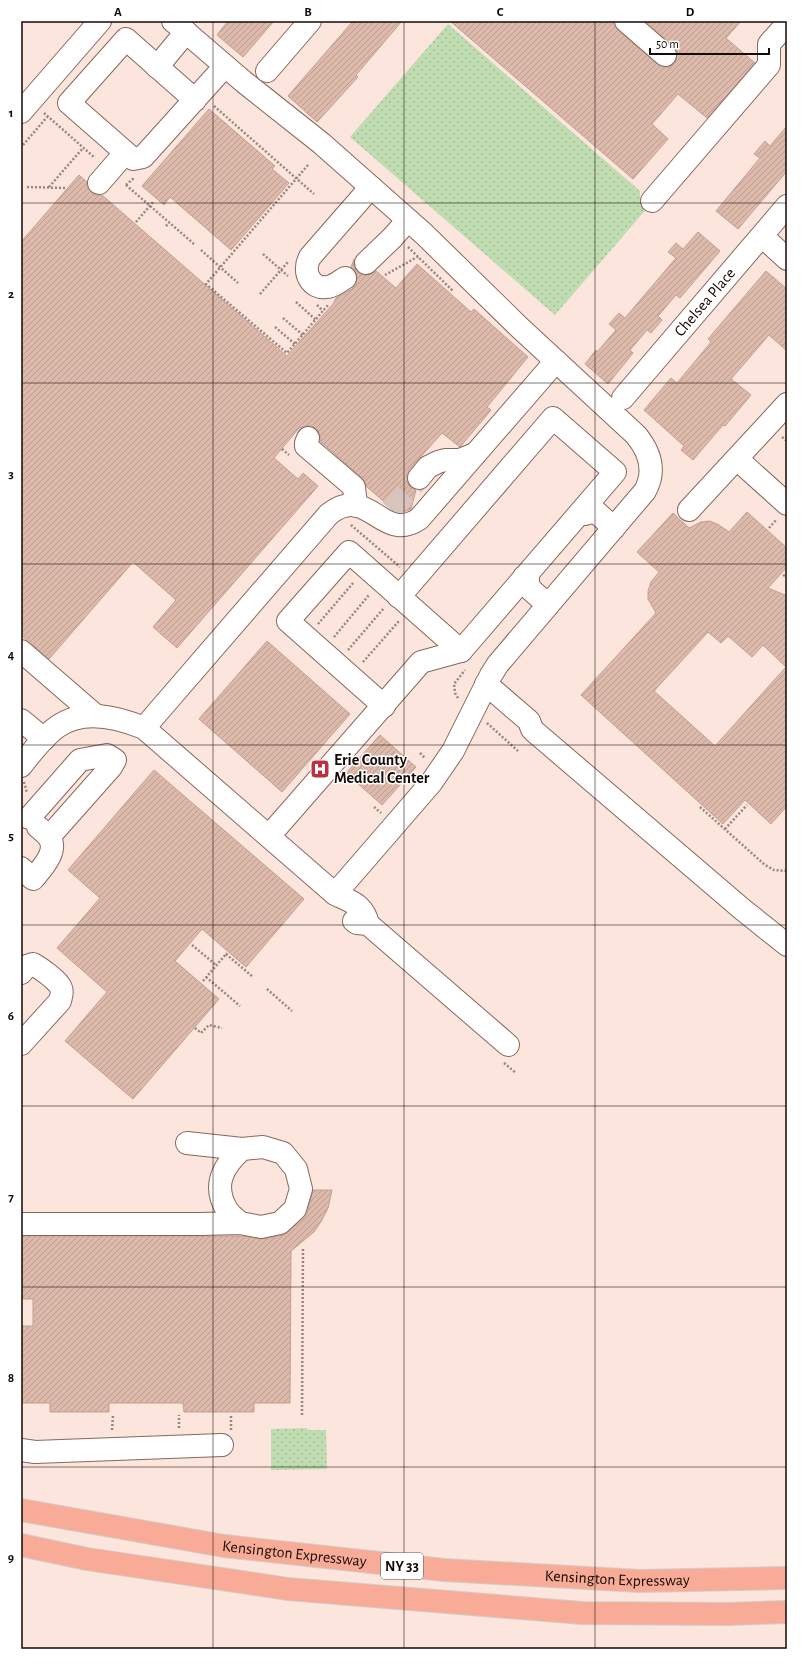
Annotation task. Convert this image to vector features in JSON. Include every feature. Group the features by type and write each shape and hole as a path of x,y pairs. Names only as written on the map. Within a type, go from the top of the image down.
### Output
{"highway":[{"name":"Kensington Expressway","path":"21,1510 224,1546 444,1570 640,1581 787,1578"},
{"name":"Kensington Expressway","path":"21,1545 87,1559 288,1589 582,1613 728,1614 787,1612"}],"street":[{"path":"21,112 100,21"},
{"path":"267,71 310,21"},
{"path":"626,21 665,55"},
{"path":"652,201 770,65 770,44 787,24"},
{"path":"157,66 180,26 244,82 309,133 408,220 636,435 643,444 650,463 650,482 645,491 498,664 445,764 431,783 335,894"},
{"path":"204,103 157,66 126,39 69,103 133,159 143,157 204,103 226,66"},
{"path":"99,182 125,152"},
{"path":"345,278 330,287 319,287 312,283 308,277 306,267 307,262 371,186"},
{"name":"Chelsea Place","path":"623,398 787,206"},
{"path":"366,262 392,238 408,220"},
{"path":"762,236 787,259"},
{"path":"352,514 370,510 386,515 393,525 410,524 419,519 556,361"},
{"path":"689,510 787,404"},
{"path":"269,836 421,662 464,659 526,579 615,472 553,418 392,602"},
{"path":"308,438 306,443 308,448 354,487 352,514"},
{"path":"419,478 428,467 438,462 445,460 460,460 476,454"},
{"path":"737,459 784,509"},
{"path":"144,728 330,514 334,510 344,507 352,514"},
{"path":"583,512 585,523 609,534"},
{"path":"384,706 288,621 348,552 392,602 464,659"},
{"path":"526,579 529,588 552,599"},
{"path":"21,650 96,715"},
{"path":"484,688 522,728 532,729 742,909 787,945"},
{"path":"21,780 44,739 59,726 73,720 96,715 144,728 335,894 353,902 365,913 368,924 506,1054"},
{"path":"21,720 44,739"},
{"path":"21,868 33,878 48,860 51,852 49,837 25,815 80,760 107,755 115,760 112,767 49,837"},
{"path":"21,973 27,966 33,964 61,986 62,993 60,1001 21,1044"},
{"path":"21,1224 240,1223 261,1227 280,1223 295,1209 301,1189 296,1169 283,1154 263,1147 242,1149 187,1143"},
{"path":"240,1223 227,1211 220,1195 221,1177 229,1161 242,1149"},
{"path":"21,1450 35,1452 222,1445"}],"path":[{"path":"204,103 297,178 314,194"},
{"path":"44,114 64,129 83,148 93,154 98,160"},
{"path":"23,145 47,117"},
{"path":"49,187 83,148"},
{"path":"308,165 206,284 287,353 333,300"},
{"path":"123,182 194,244"},
{"path":"27,187 65,188"},
{"path":"136,222 154,201"},
{"path":"166,226 170,222"},
{"path":"201,250 238,283"},
{"path":"263,254 280,268"},
{"path":"385,275 420,256"},
{"path":"296,302 316,320"},
{"path":"283,318 303,335"},
{"path":"275,327 295,344"},
{"path":"769,528 784,509"},
{"path":"352,514 363,536 402,569"},
{"path":"783,575 787,577"},
{"path":"313,629 355,581"},
{"path":"329,642 370,594"},
{"path":"344,655 392,602"},
{"path":"358,668 400,620"},
{"path":"459,699 455,693 454,684 464,659"},
{"path":"484,720 518,751"},
{"path":"725,829 747,805"},
{"path":"700,807 765,865 774,870 787,871"},
{"path":"192,945 216,965"},
{"path":"203,981 227,953 253,977"},
{"path":"206,977 240,1006"},
{"path":"267,989 292,1011"},
{"path":"195,1028 201,1033 209,1025 222,1028"},
{"path":"506,1054 516,1073"},
{"path":"302,1414 303,1247"},
{"path":"112,1423 113,1415"},
{"path":"179,1424 180,1415"},
{"path":"231,1415 231,1424"}],"green space":[{"path":"448,24 640,191 640,198 649,206 555,315 350,137"},
{"path":"307,1428 308,1430 326,1430 327,1469 271,1470 271,1429"}],"building":[{"path":"228,21 274,21 243,57 217,35"},
{"path":"353,21 402,21 356,75 358,77 317,122 288,96"},
{"path":"450,21 614,21 614,25 618,30 657,64 663,67 669,67 675,63 677,51 645,21 741,21 726,38 755,63 707,118 678,94 652,124 668,139 633,179"},
{"path":"209,109 275,166 272,169 289,183 231,250 170,197 164,205 142,186"},
{"path":"787,126 787,171 738,229 716,211 760,158 754,154 765,141 770,146"},
{"path":"79,175 87,182 87,187 91,192 96,195 102,195 287,356 333,304 336,298 352,289 356,284 357,277 355,271 351,267 354,259 354,266 357,272 363,275 369,275 376,271 396,288 417,264 471,312 474,309 528,357 487,407 491,410 460,447 442,433 409,470 407,482 416,490 411,509 403,512 395,511 367,487 362,478 320,441 318,430 312,426 299,428 274,458 298,479 303,473 318,486 177,648 153,627 176,600 133,562 49,659 21,635 21,242"},
{"path":"698,232 720,251 680,298 676,295 658,316 662,320 651,333 647,330 630,350 633,353 608,384 585,364 596,350 597,352 616,330 609,324 619,313 625,318 676,258 668,252 676,243 683,249"},
{"path":"766,271 787,289 787,351 769,335 731,379 751,395 725,426 723,425 693,460 681,450 684,446 644,410 671,378 677,383 711,342 708,339"},
{"path":"747,512 787,548 787,567 768,588 787,596 787,806 771,824 745,800 723,824 581,695 656,613 648,599 648,591 651,582 659,572 637,552 673,513 689,528 701,522 710,521 729,532","holes":["708,632 721,643 728,636 752,657 763,645 786,667 715,746 654,691"]},
{"path":"267,641 350,714 282,792 199,719"},
{"path":"380,735 416,767 382,805 346,773"},
{"path":"154,770 304,899 246,967 202,929 175,961 219,999 133,1099 65,1041 107,992 57,948 100,898 68,870"},
{"path":"313,1190 332,1190 328,1208 314,1232 291,1251 290,1403 254,1403 254,1412 184,1412 183,1403 109,1403 109,1412 50,1412 50,1403 21,1403 21,1326 33,1326 33,1299 21,1299 21,1236 241,1236 264,1239 283,1235 304,1218 307,1213"}],"tunnel":[{"path":"391,510 419,478"}],"place":[{"name":"Erie County Medical Center","path":"320,769"}]}
